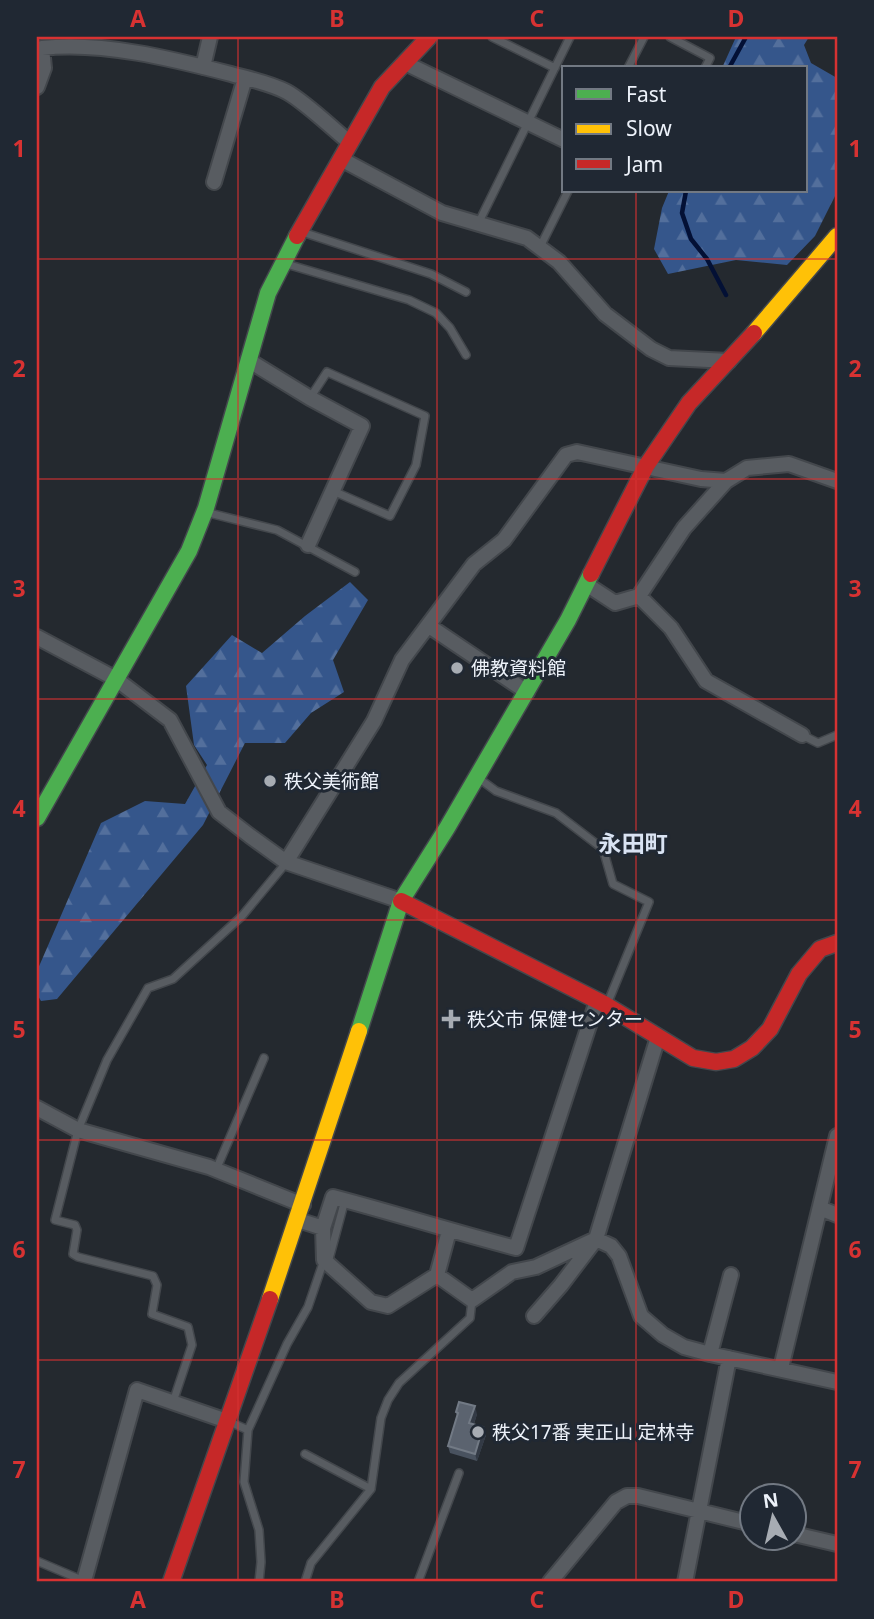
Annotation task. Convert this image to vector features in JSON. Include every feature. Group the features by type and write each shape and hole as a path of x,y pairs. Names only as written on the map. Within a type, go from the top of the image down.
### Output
{"street":[{"path":"203,67 210,37"},
{"path":"37,818 47,795 189,551 204,512 268,293 299,230 382,88 429,37"},
{"path":"37,87 44,68 41,48 69,41 203,67 287,92 349,142"},
{"path":"405,63 562,139"},
{"path":"214,182 245,78"},
{"path":"341,159 442,213 527,238 559,262 605,314 651,349 669,358 729,362"},
{"path":"171,1582 300,1213 401,901 527,692 646,466 690,403 729,362 837,236"},
{"path":"248,360 362,426 309,545"},
{"path":"286,862 374,721 402,660 474,564 504,540 566,455 577,452 701,479 726,481"},
{"path":"586,584 615,603 639,596 684,528 726,481 747,468 789,464 837,481"},
{"path":"639,596 671,628 706,681 803,736"},
{"path":"429,626 527,692"},
{"path":"37,637 116,679 170,720 219,811 286,862 401,901 602,1003 693,1058 716,1062 734,1059 752,1048 770,1029 799,974 820,949 837,943"},
{"path":"449,1231 437,1275 388,1306 371,1301 326,1261 323,1228 333,1198 516,1248 602,1003"},
{"path":"534,1316 596,1239 658,1037"},
{"path":"37,1108 78,1130 216,1170 300,1213 323,1228"},
{"path":"781,1368 837,1136"},
{"path":"820,1208 837,1215"},
{"path":"437,1275 472,1300 512,1272 536,1267 596,1239"},
{"path":"596,1239 611,1246 618,1256 641,1316 663,1335 684,1347 837,1382"},
{"path":"710,1354 731,1275"},
{"path":"685,1582 729,1358"},
{"path":"85,1582 137,1390 227,1421"},
{"path":"550,1582 616,1502 627,1496 638,1496 738,1521"},
{"path":"808,1537 837,1544"}],"lane":[{"path":"492,37 555,68"},
{"path":"478,224 570,37"},
{"path":"629,66 644,37"},
{"path":"670,37 710,58 706,66"},
{"path":"540,247 568,192"},
{"path":"299,230 431,274 466,292"},
{"path":"283,263 409,300 436,313 450,328 466,355"},
{"path":"310,398 327,372 425,415 416,465 390,516 333,491"},
{"path":"204,512 277,530 355,572"},
{"path":"803,736 818,743 837,735"},
{"path":"477,777 496,791 556,813 603,849 613,884 649,902 602,1003"},
{"path":"173,1402 192,1345 188,1327 152,1314 157,1285 153,1276 78,1257 73,1254 77,1230 75,1225 55,1220 78,1130 107,1060 148,988 173,979 242,916 286,862"},
{"path":"216,1170 264,1058"},
{"path":"259,1582 259,1530 244,1482 248,1430 286,1344 308,1307 345,1200"},
{"path":"305,1582 311,1563 371,1489 381,1418 388,1400 399,1383 470,1318 472,1300"},
{"path":"227,1421 248,1430"},
{"path":"305,1454 371,1489"},
{"path":"418,1582 459,1473"},
{"path":"37,1560 85,1582"}],"green space":[{"path":"736,37 809,37 804,45 811,63 837,78 837,192 815,236 787,265 736,260 668,274 654,249 662,208 669,192 808,192 808,66 723,66"},
{"path":"350,582 368,600 333,660 344,692 311,713 285,743 245,743 203,825 57,999 41,1001 37,994 37,971 101,823 145,801 185,804 207,765 194,745 186,686 232,635 262,653"}],"building":[{"path":"459,1402 475,1406 469,1423 483,1427 475,1454 448,1446"}],"waterway":[{"path":"730,66 746,37"},
{"path":"686,192 682,213 691,239 707,259 726,295"}],"traffic: fast":[{"path":"37,818 189,551 206,508 268,293 297,236"},
{"path":"359,1031 401,901 447,828 568,620 591,574"}],"traffic: slow":[{"path":"754,333 837,236"},
{"path":"270,1299 359,1031"}],"traffic: jam":[{"path":"297,236 382,87 429,37"},
{"path":"591,574 646,466 689,403 754,333"},
{"path":"401,901 606,1005 693,1058 716,1062 734,1059 752,1048 770,1029 799,974 820,949 837,943"},
{"path":"171,1582 270,1299"}],"place":[{"name":"佛教資料館","path":"457,668"},
{"name":"秩父美術館","path":"270,781"},
{"name":"秩父市 保健センター","path":"451,1019"},
{"name":"秩父17番 実正山 定林寺","path":"478,1432"}],"district":[{"name":"永田町","path":"633,843"}]}
